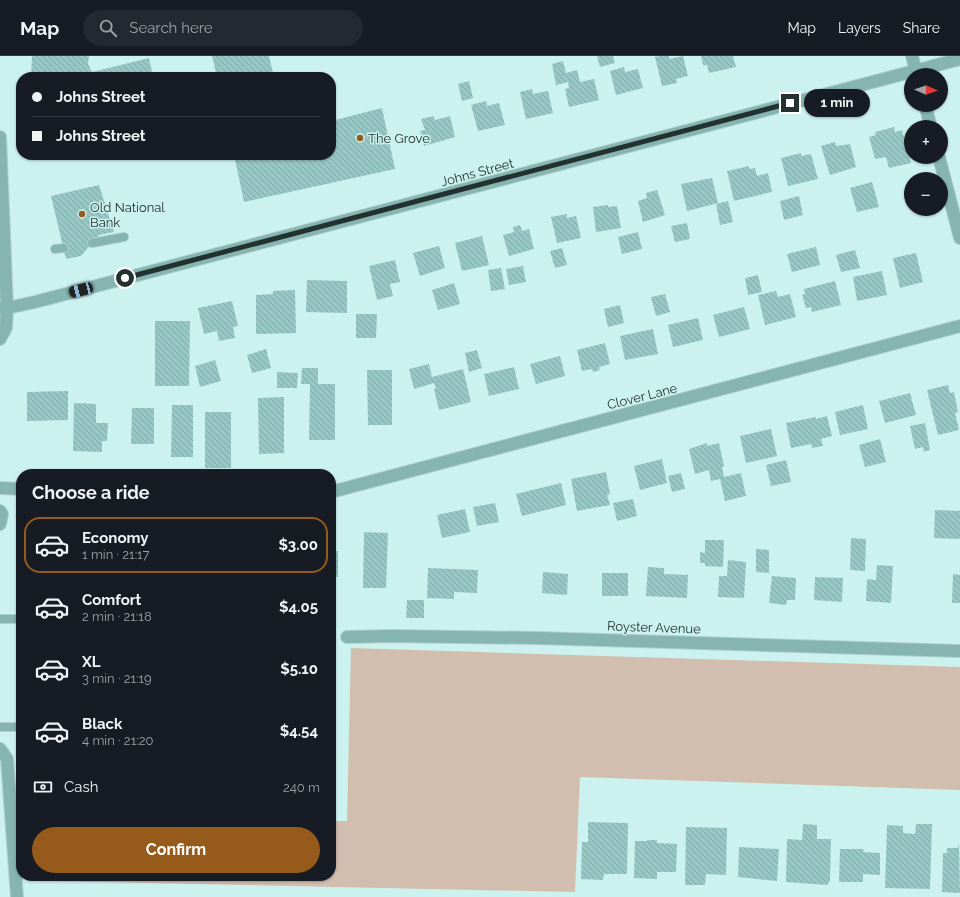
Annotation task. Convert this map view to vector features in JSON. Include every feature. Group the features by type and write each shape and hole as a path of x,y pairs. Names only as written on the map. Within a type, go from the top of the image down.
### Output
{"street":[{"path":"912,56 916,68"},
{"name":"Johns Street","path":"930,68 960,59"},
{"name":"Johns Street","path":"3,308 351,220 904,75"},
{"path":"0,137 3,308 6,328 0,339"},
{"path":"941,164 960,238"},
{"name":"Clover Lane","path":"336,491 960,326"},
{"path":"0,488 16,489"},
{"path":"0,511 2,514 0,524"},
{"name":"Royster Avenue","path":"347,637 391,636 536,638 960,651"},
{"path":"0,749 6,759 17,897"}],"lane":[{"path":"92,243 124,237"},
{"path":"55,249 64,248"},
{"path":"0,619 16,619"},
{"path":"0,727 16,727"}],"shaded area":[{"path":"351,648 960,667 960,790 580,777 575,892 50,881 336,881 336,821 347,821"}],"building":[{"path":"32,56 89,56 88,64 92,72 31,72"},
{"path":"212,56 269,56 273,72 216,72"},
{"path":"597,56 613,56 615,63 600,67"},
{"path":"669,56 669,59 683,56 688,76 676,79 677,83 662,86 655,57"},
{"path":"701,56 733,56 736,67 709,73 707,65 703,65"},
{"path":"149,58 152,72 92,72"},
{"path":"563,61 566,73 577,70 580,82 594,79 599,100 569,107 565,89 569,88 568,82 556,85 552,64"},
{"path":"624,67 625,72 638,69 643,88 616,95 610,71"},
{"path":"469,81 473,98 462,101 458,84"},
{"path":"532,89 533,94 548,91 553,113 526,119 520,92"},
{"path":"486,101 487,106 499,103 505,125 478,131 471,105"},
{"name":"The Grove","path":"382,108 395,169 244,202 235,160 336,160 336,120"},
{"path":"433,116 435,120 450,116 455,137 424,146 420,131 425,130 421,119"},
{"path":"894,127 895,132 902,130 904,137 904,164 907,164 889,168 886,157 875,159 869,137 876,135 875,132"},
{"path":"835,142 836,146 850,144 856,167 830,175 821,146"},
{"path":"801,153 801,156 811,154 818,179 788,186 781,158"},
{"path":"749,166 749,169 755,168 757,176 768,173 772,192 734,201 727,171"},
{"path":"712,178 718,203 687,211 681,184"},
{"path":"872,182 879,207 857,212 850,188"},
{"name":"Old National Bank","path":"99,185 114,232 99,235 81,256 66,259 51,196"},
{"path":"657,190 665,215 643,222 638,201 647,198 646,193"},
{"path":"799,196 803,215 784,220 780,201"},
{"path":"728,201 733,222 720,225 716,204"},
{"path":"608,205 608,207 617,206 621,228 596,232 593,207"},
{"path":"567,214 567,218 576,216 581,238 557,243 551,217"},
{"path":"687,223 690,239 675,242 671,226"},
{"path":"520,225 522,231 529,229 534,249 509,256 503,235 514,232 513,227"},
{"path":"638,232 642,249 622,254 618,237"},
{"path":"482,236 489,265 462,271 455,243"},
{"path":"439,246 445,268 420,276 413,253"},
{"path":"816,247 820,265 792,272 787,254"},
{"path":"562,248 567,265 555,268 550,251"},
{"path":"855,250 860,268 841,272 836,255"},
{"path":"916,253 923,282 900,288 893,258"},
{"path":"395,260 400,282 390,284 393,296 377,300 369,266"},
{"path":"523,266 526,282 509,285 506,269"},
{"path":"501,268 505,289 491,291 488,270"},
{"path":"882,271 887,295 857,301 853,277"},
{"path":"758,275 762,292 748,295 745,278"},
{"path":"307,280 347,281 347,313 306,312"},
{"path":"835,281 841,305 812,312 811,307 806,308 802,295 805,294 804,289"},
{"path":"454,283 460,304 438,310 432,290"},
{"path":"295,290 296,333 256,334 256,295 273,294 273,291"},
{"path":"776,291 778,297 790,294 796,317 765,325 758,295"},
{"path":"665,294 670,312 656,316 651,297"},
{"path":"232,301 238,326 233,327 235,338 219,341 217,331 204,334 198,308"},
{"path":"620,305 624,323 608,327 604,309"},
{"path":"744,307 750,329 719,337 713,315"},
{"path":"356,314 377,314 376,338 356,338"},
{"path":"698,318 703,340 673,347 668,325"},
{"path":"155,321 190,321 189,386 155,386"},
{"path":"653,329 658,354 625,360 620,336"},
{"path":"605,343 610,364 599,367 600,370 593,372 592,369 582,371 577,350"},
{"path":"266,349 271,368 252,373 247,355"},
{"path":"477,350 482,368 469,372 465,353"},
{"path":"560,356 565,376 536,384 530,364"},
{"path":"215,360 221,381 200,387 195,366"},
{"path":"429,364 432,377 463,369 471,402 439,410 434,383 414,389 409,369"},
{"path":"514,367 519,389 489,396 484,374"},
{"path":"302,368 318,368 318,384 335,384 335,440 309,440 310,384 301,384"},
{"path":"367,370 392,370 392,425 368,425"},
{"path":"277,372 298,373 297,388 277,388"},
{"path":"948,385 950,393 954,392 958,412 955,413 959,430 938,435 927,390"},
{"path":"68,391 68,420 27,421 27,392"},
{"path":"910,393 916,415 885,423 879,401"},
{"path":"284,397 284,453 259,454 258,398"},
{"path":"74,403 96,404 96,423 108,423 107,441 102,441 102,452 73,451"},
{"path":"172,405 193,405 193,457 171,457"},
{"path":"863,405 868,429 840,435 835,412"},
{"path":"132,408 154,408 154,444 131,444"},
{"path":"205,412 231,412 231,468 205,468"},
{"path":"827,416 832,436 821,439 823,446 812,448 811,444 791,448 786,423"},
{"path":"925,423 930,450 924,452 923,447 915,449 910,426"},
{"path":"771,429 777,456 746,463 740,436"},
{"path":"880,439 886,462 865,467 859,445"},
{"path":"707,443 707,446 719,443 724,466 722,467 724,477 741,473 746,496 725,501 720,479 711,481 709,470 695,474 689,449"},
{"path":"662,459 667,483 640,490 634,466"},
{"path":"786,460 791,482 771,486 766,465"},
{"path":"606,472 610,494 607,495 610,505 577,511 571,479"},
{"path":"681,473 685,489 672,492 668,476"},
{"path":"561,483 566,505 522,516 516,494"},
{"path":"633,499 637,516 617,521 613,503"},
{"path":"495,503 499,522 477,526 473,507"},
{"path":"465,509 470,532 442,538 437,515"},
{"path":"935,510 960,511 960,539 934,538"},
{"path":"364,532 388,533 386,588 363,588"},
{"path":"851,538 866,539 865,571 850,570"},
{"path":"705,540 724,540 723,567 705,566 705,563 700,563 700,552 705,553"},
{"path":"756,549 769,550 769,573 756,572"},
{"path":"336,551 338,551 338,577 336,577"},
{"path":"728,560 746,562 744,598 718,597 719,576 727,576"},
{"path":"877,565 893,566 891,603 866,601 867,579 876,580"},
{"path":"648,567 664,568 664,574 688,575 687,598 646,596"},
{"path":"428,568 478,570 477,593 454,592 454,599 427,598"},
{"path":"543,572 568,574 567,595 542,593"},
{"path":"602,573 628,573 628,596 602,596"},
{"path":"953,574 960,575 960,603 952,603"},
{"path":"772,576 796,578 795,600 787,600 786,605 769,603"},
{"path":"815,577 843,578 842,602 814,600"},
{"path":"407,600 424,600 424,618 406,618"},
{"path":"588,822 628,823 627,874 604,874 603,880 581,879 582,842 588,842"},
{"path":"803,824 817,825 817,839 831,839 830,881 827,885 786,882 787,839 802,840"},
{"path":"916,824 932,824 930,889 885,888 887,825 903,826 903,833 915,834"},
{"path":"686,827 727,828 726,875 706,874 705,885 685,885"},
{"path":"657,840 657,843 677,844 676,872 657,872 657,879 634,878 635,841"},
{"path":"959,842 960,893 942,892 943,853 947,853 947,848 958,848"},
{"path":"739,847 779,849 777,881 738,877"},
{"path":"840,849 864,849 863,852 880,853 880,875 863,874 863,882 839,882"}],"place":[{"name":"The Grove","path":"360,138"},
{"name":"Old National Bank","path":"82,214"}],"route":[{"path":"125,278 400,207 790,103"}]}
